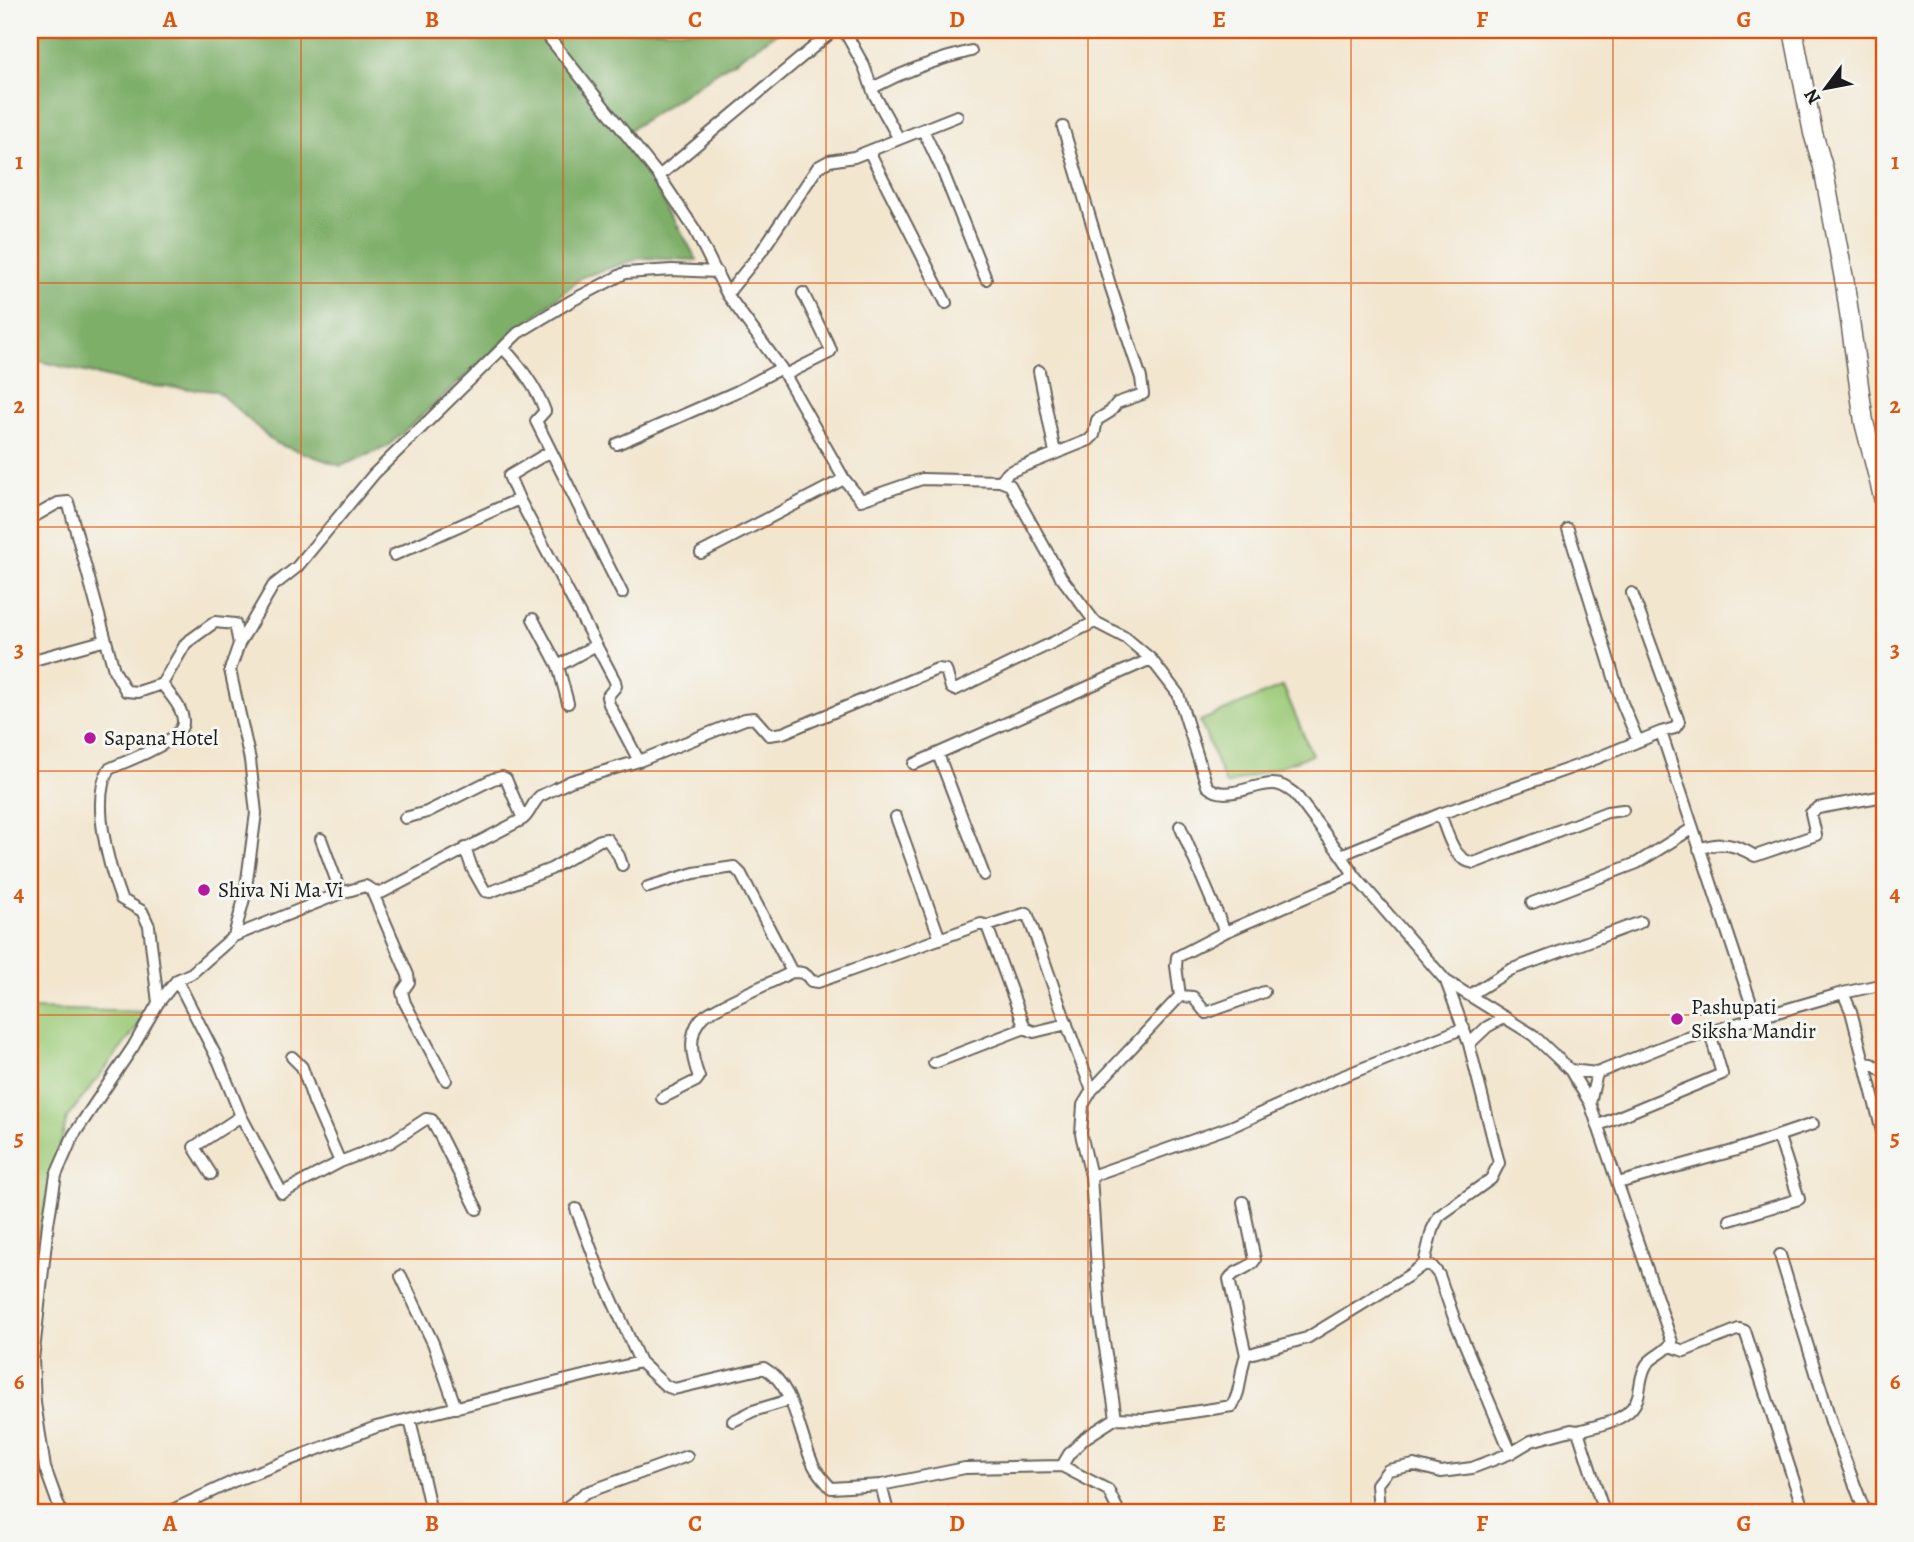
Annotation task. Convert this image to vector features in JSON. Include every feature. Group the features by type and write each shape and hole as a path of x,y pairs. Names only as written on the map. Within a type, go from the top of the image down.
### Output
{"main road":[{"path":"1793,30 1845,284 1864,422 1884,501"}],"street":[{"path":"543,30 659,176 695,230 727,294 783,372 844,479 861,500 922,479 1000,481 1010,485 1061,577 1095,622 1126,638 1151,659 1178,694 1207,786 1214,792 1223,793 1275,783 1295,794 1355,876 1446,981 1533,1035 1570,1070 1590,1103 1666,1322 1672,1342 1670,1346 1647,1364 1634,1407 1621,1417 1578,1432 1571,1430 1531,1441 1511,1453 1472,1468 1441,1472 1414,1465 1388,1470 1377,1484 1379,1512"},
{"path":"659,176 834,30"},
{"path":"844,30 899,139"},
{"path":"872,88 895,76 946,57 971,51"},
{"path":"727,294 761,252 818,167 854,157 957,116"},
{"path":"1000,481 1009,472 1089,440 1094,435 1097,420 1110,412 1117,403 1143,394 1141,378 1063,127"},
{"path":"923,130 986,279"},
{"path":"869,151 946,303"},
{"path":"234,936 246,895 256,813 250,760 230,670 239,645 273,586 297,567 384,464 519,333 571,301 625,273 672,270 717,272"},
{"path":"617,444 831,350 803,292"},
{"path":"503,348 515,359 542,402 545,411 536,421 622,593"},
{"path":"1039,371 1055,453"},
{"path":"551,451 509,476 616,686 607,697 609,704 639,761"},
{"path":"701,553 844,479"},
{"path":"394,555 519,499"},
{"path":"30,519 58,503 68,502 114,670 126,691 138,692 162,684 186,643 215,622 235,624 239,645"},
{"path":"1569,529 1622,703 1638,741"},
{"path":"1341,855 1440,814 1585,763 1675,727 1679,722 1632,593"},
{"path":"533,619 558,666 568,703"},
{"path":"61,1512 45,1468 33,1360 56,1175 73,1136 133,1047 158,1003 177,980 192,973 234,936 341,893 365,886 378,893 383,892 523,819 531,812 536,799 571,781 639,761 745,719 754,718 769,735 783,733 937,669 946,670 951,688 956,690 1095,622"},
{"path":"30,661 106,640"},
{"path":"558,666 596,645"},
{"path":"914,764 1151,659"},
{"path":"158,1003 149,926 142,911 121,899 113,879 101,801 104,777 109,769 179,733 183,722 180,710 162,684"},
{"path":"1661,732 1756,1018"},
{"path":"939,754 984,875"},
{"path":"405,818 427,812 502,777 506,779 523,819"},
{"path":"1699,849 1716,843 1737,847 1755,856 1816,835 1811,813 1818,808 1884,796"},
{"path":"1440,814 1457,856 1465,862 1474,863 1607,813 1623,810"},
{"path":"896,817 940,939"},
{"path":"1180,826 1225,932"},
{"path":"1532,903 1637,863 1693,828"},
{"path":"321,839 341,893"},
{"path":"465,848 478,882 485,891 490,892 551,869 600,840 607,839 622,865"},
{"path":"649,887 694,873 734,867 741,874 792,972"},
{"path":"1180,996 1177,957 1225,932 1355,876"},
{"path":"371,889 408,975 409,982 402,992 405,1003 446,1080"},
{"path":"662,1098 699,1077 692,1052 695,1028 702,1017 792,972 802,972 811,981 818,982 981,924 987,926 1027,913 1092,1090"},
{"path":"1470,995 1510,970 1642,922"},
{"path":"987,926 1025,1028"},
{"path":"177,980 219,1062 241,1116 282,1193 340,1162 391,1142 426,1119 432,1120 477,1209"},
{"path":"1246,1355 1307,1338 1408,1276 1424,1264 1432,1230 1440,1216 1491,1179 1499,1163 1469,1044 1446,981"},
{"path":"1570,1070 1597,1073 1677,1041 1843,993 1884,984"},
{"path":"1180,996 1193,997 1206,1013 1264,992"},
{"path":"1843,993 1884,1139"},
{"path":"1116,1418 1100,1316 1091,1176 1081,1134 1083,1105 1092,1090 1180,996"},
{"path":"1469,1044 1487,1027 1505,1017"},
{"path":"934,1063 1025,1028 1034,1032 1066,1024"},
{"path":"1091,1176 1233,1126 1336,1079 1464,1028"},
{"path":"1599,1125 1722,1074 1710,1032"},
{"path":"292,1057 302,1068 340,1162"},
{"path":"1864,1063 1872,1064 1884,1072"},
{"path":"1590,1103 1597,1073"},
{"path":"211,1174 194,1147 241,1116"},
{"path":"1618,1183 1668,1171 1813,1124"},
{"path":"1730,1220 1799,1199 1779,1137"},
{"path":"1062,1466 1069,1454 1085,1438 1116,1418 1146,1419 1232,1406 1240,1395 1239,1374 1246,1355 1229,1279 1235,1273 1248,1268 1255,1260 1243,1202"},
{"path":"576,1209 601,1275 640,1362 666,1386 674,1389 764,1368 777,1375 814,1468 831,1488 881,1485 965,1468 1062,1466 1108,1490 1119,1512"},
{"path":"1780,1255 1832,1425 1865,1512"},
{"path":"1424,1264 1432,1266 1439,1275 1455,1321 1511,1453"},
{"path":"401,1276 433,1343 456,1408"},
{"path":"1670,1346 1684,1351 1739,1329 1745,1331 1804,1512"},
{"path":"168,1512 234,1481 342,1439 410,1419 640,1362"},
{"path":"733,1420 789,1400"},
{"path":"410,1419 431,1512"},
{"path":"1578,1432 1604,1512"},
{"path":"561,1512 585,1493 687,1456"},
{"path":"881,1485 888,1512"},
{"path":"30,1508 36,1512"}],"green space":[{"path":"30,30 781,30 625,133 697,260 641,258 582,277 497,348 387,447 341,466 275,443 217,391 140,385 30,359"},
{"path":"1283,686 1312,755 1226,785 1200,721"},
{"path":"30,1009 149,1012 67,1118 30,1269"}],"place":[{"name":"Sapana Hotel","path":"90,738"},
{"name":"Shiva Ni Ma Vi","path":"204,890"},
{"name":"Pashupati Siksha Mandir","path":"1677,1019"}]}
